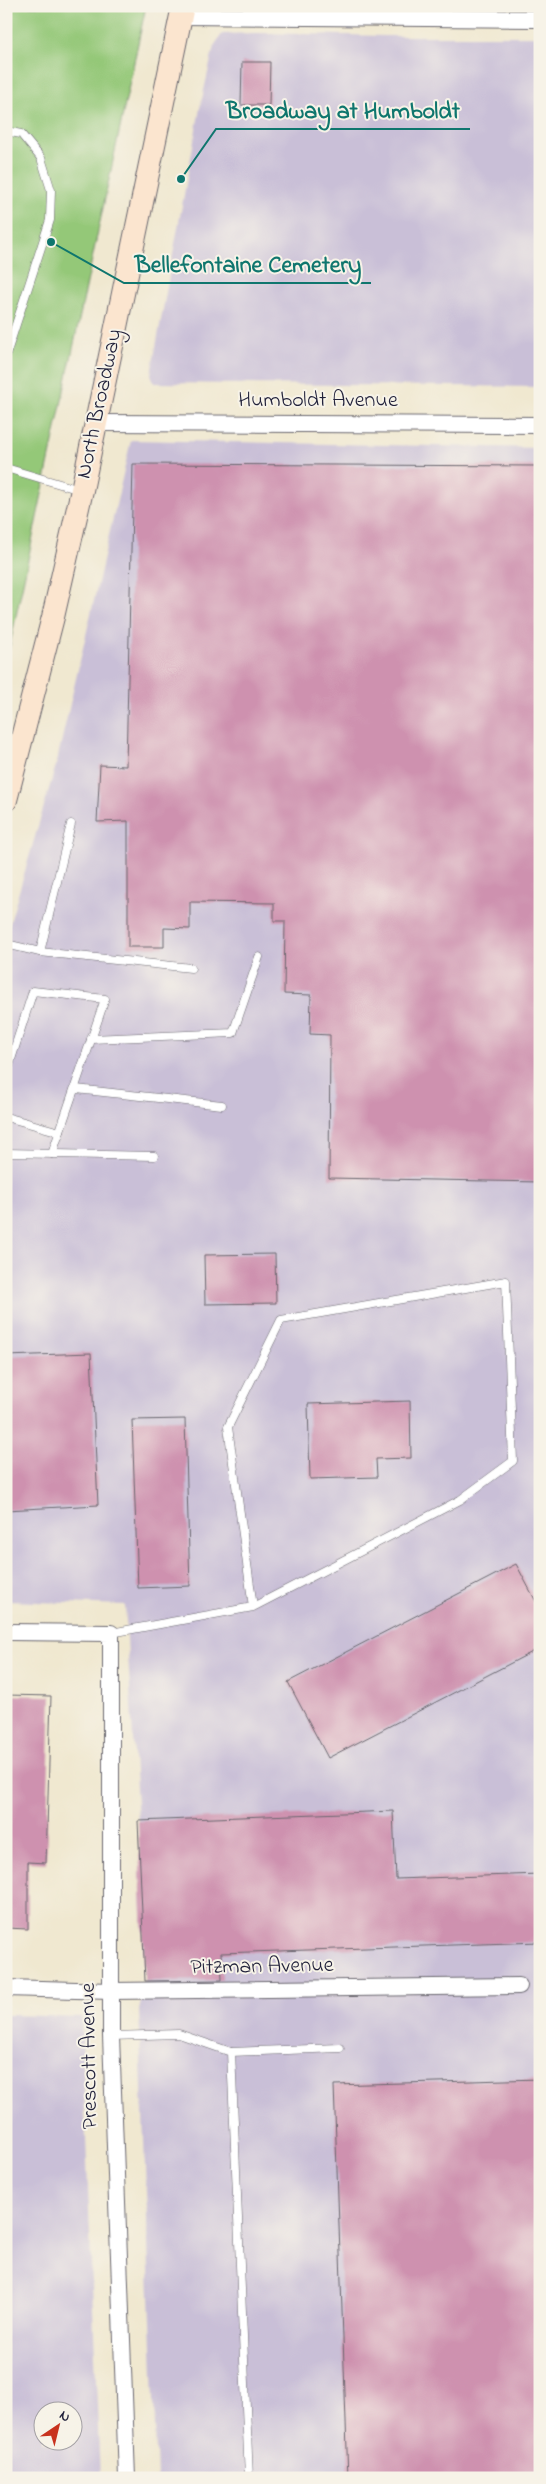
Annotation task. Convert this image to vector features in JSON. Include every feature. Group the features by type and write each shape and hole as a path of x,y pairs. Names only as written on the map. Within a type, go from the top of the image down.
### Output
{"main road":[{"name":"North Broadway","path":"6,800 51,626 97,423 182,11"}],"street":[{"path":"182,11 540,19"},
{"name":"Humboldt Avenue","path":"97,423 540,425"},
{"path":"6,1632 111,1633"},
{"name":"Prescott Avenue","path":"111,1633 111,2036 127,2478"},
{"name":"Pitzman Avenue","path":"6,1988 111,1991 519,1986"}],"lane":[{"path":"6,130 21,134 41,158 50,190 50,220 6,355"},
{"path":"6,468 82,490"},
{"path":"40,952 70,824"},
{"path":"6,944 40,952 191,968"},
{"path":"91,1039 233,1033 259,957"},
{"path":"6,1075 33,991 105,998 76,1089 52,1154"},
{"path":"76,1089 222,1105"},
{"path":"6,1117 60,1132"},
{"path":"6,1154 154,1156"},
{"path":"111,1633 253,1607 460,1500 513,1461 506,1281 281,1320 228,1427 253,1607"},
{"path":"111,2036 179,2034 231,2052 340,2048"},
{"path":"231,2052 249,2478"}],"shaded area":[{"path":"222,34 385,36 540,36 540,387 154,383 151,374 200,108 214,46"},
{"path":"131,440 540,448 540,2478 157,2478 139,2010 145,1986 138,1821 125,1605 6,1601 6,936 56,765"},
{"path":"6,2015 81,2017 100,2478 6,2478"}],"green space":[{"path":"6,6 146,6 6,663"}],"building":[{"path":"242,62 270,62 269,105 241,105"},
{"path":"133,464 540,466 540,1182 329,1178 330,1035 310,1034 311,995 284,994 285,921 274,921 274,903 190,902 190,929 164,928 164,947 128,947 128,821 97,822 100,765 126,766"},
{"path":"275,1254 276,1303 205,1304 204,1255"},
{"path":"91,1353 98,1505 6,1510 6,1356"},
{"path":"410,1401 411,1458 376,1459 377,1477 310,1479 308,1404"},
{"path":"185,1419 190,1586 138,1588 132,1420"},
{"path":"516,1564 540,1609 540,1648 328,1758 288,1682"},
{"path":"6,1695 51,1696 46,1863 28,1862 28,1929 6,1928"},
{"path":"393,1811 396,1879 540,1874 540,1942 221,1953 222,1980 145,1981 138,1821"},
{"path":"540,2079 540,2478 348,2478 334,2085"}],"place":[{"name":"Broadway at Humboldt","path":"181,179"},
{"name":"Bellefontaine Cemetery","path":"51,242"}]}
